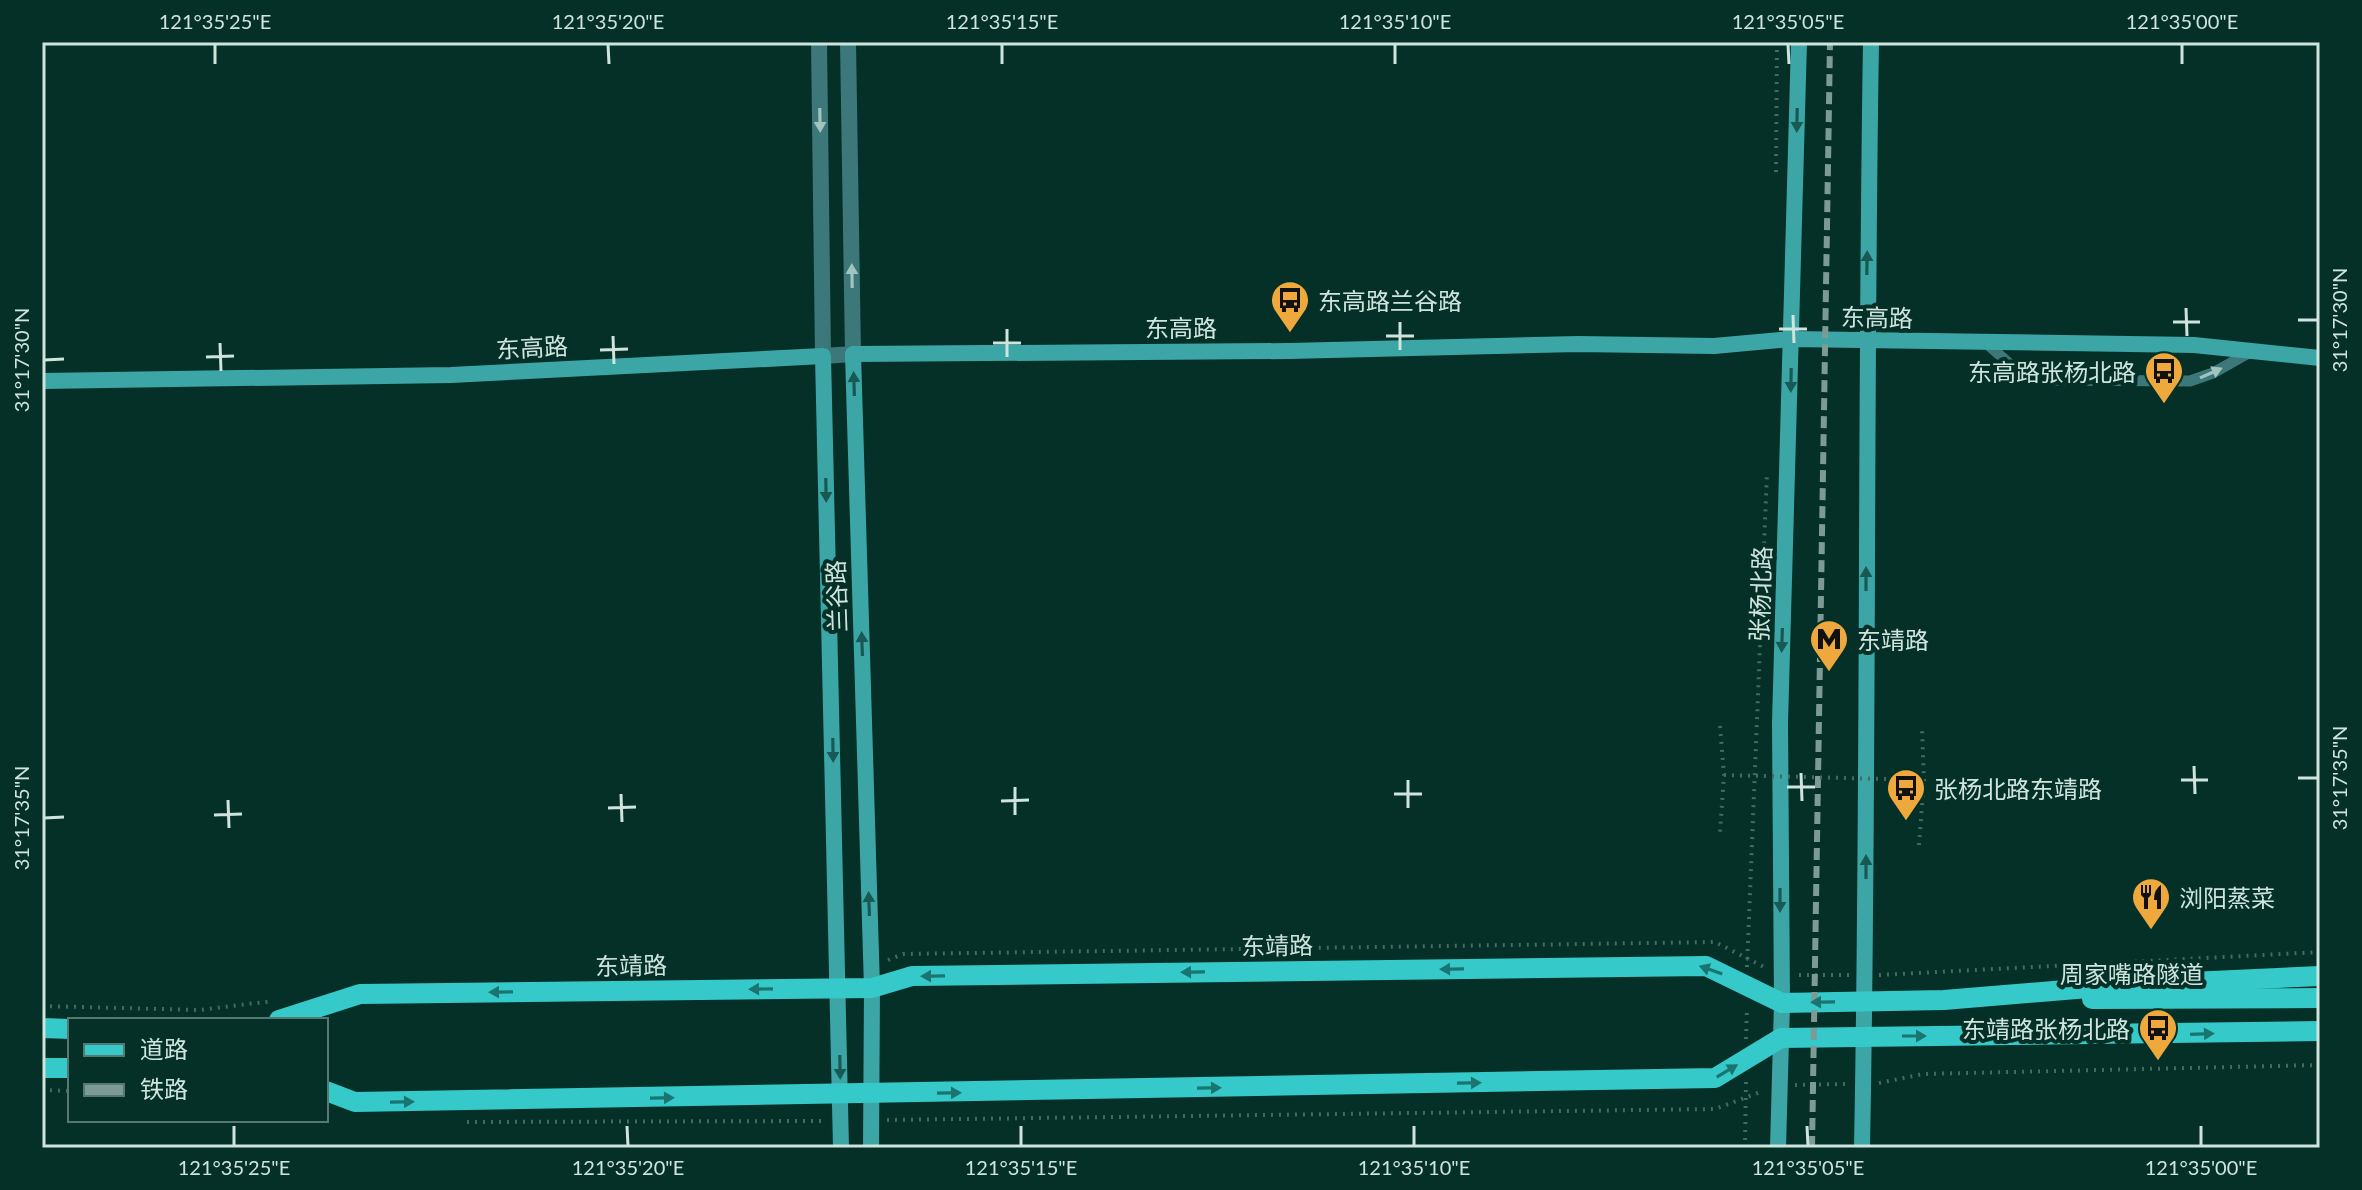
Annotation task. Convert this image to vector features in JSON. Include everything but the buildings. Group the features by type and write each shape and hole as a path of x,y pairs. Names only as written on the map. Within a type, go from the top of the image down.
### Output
{"main road":[{"name":"东靖路","path":"285,1018 360,994 872,988 912,976 1706,966 1782,1003 1944,1000 2125,985 2320,976"},
{"name":"周家嘴路隧道","path":"1944,1000 2320,998"},
{"path":"42,1028 68,1029"},
{"path":"328,1092 355,1102 1715,1078 1781,1038 2320,1031"},
{"path":"42,1068 68,1068"}],"street":[{"name":"兰谷路","path":"819,42 841,1148"},
{"name":"兰谷路","path":"848,42 853,354 872,988 871,1148"},
{"name":"张杨北路","path":"1778,1148 1782,1003 1780,723 1799,42"},
{"path":"1862,1148 1866,341 1871,42"},
{"name":"东高路","path":"42,381 451,375 853,354 1289,351 1578,344 1714,346 1792,339 2194,345 2320,358"}],"lane":[{"path":"1986,343 2020,373 2033,380 2190,381 2213,373 2253,350"}],"path":[{"path":"1776,173 1777,42"},
{"path":"1745,1148 1747,986 1767,469"},
{"path":"1720,726 1724,775 1720,833"},
{"path":"1919,845 1924,780 1922,728"},
{"path":"1724,775 1924,780"},
{"path":"42,1090 68,1091"}],"railway":[{"path":"1812,1148 1830,42"}],"place":[{"name":"东高路兰谷路","path":"1290,334"},
{"name":"东高路张杨北路","path":"2164,405"},
{"name":"东靖路","path":"1829,673"},
{"name":"张杨北路东靖路","path":"1906,822"},
{"name":"浏阳蒸菜","path":"2151,931"},
{"name":"东靖路张杨北路","path":"2158,1062"}]}
